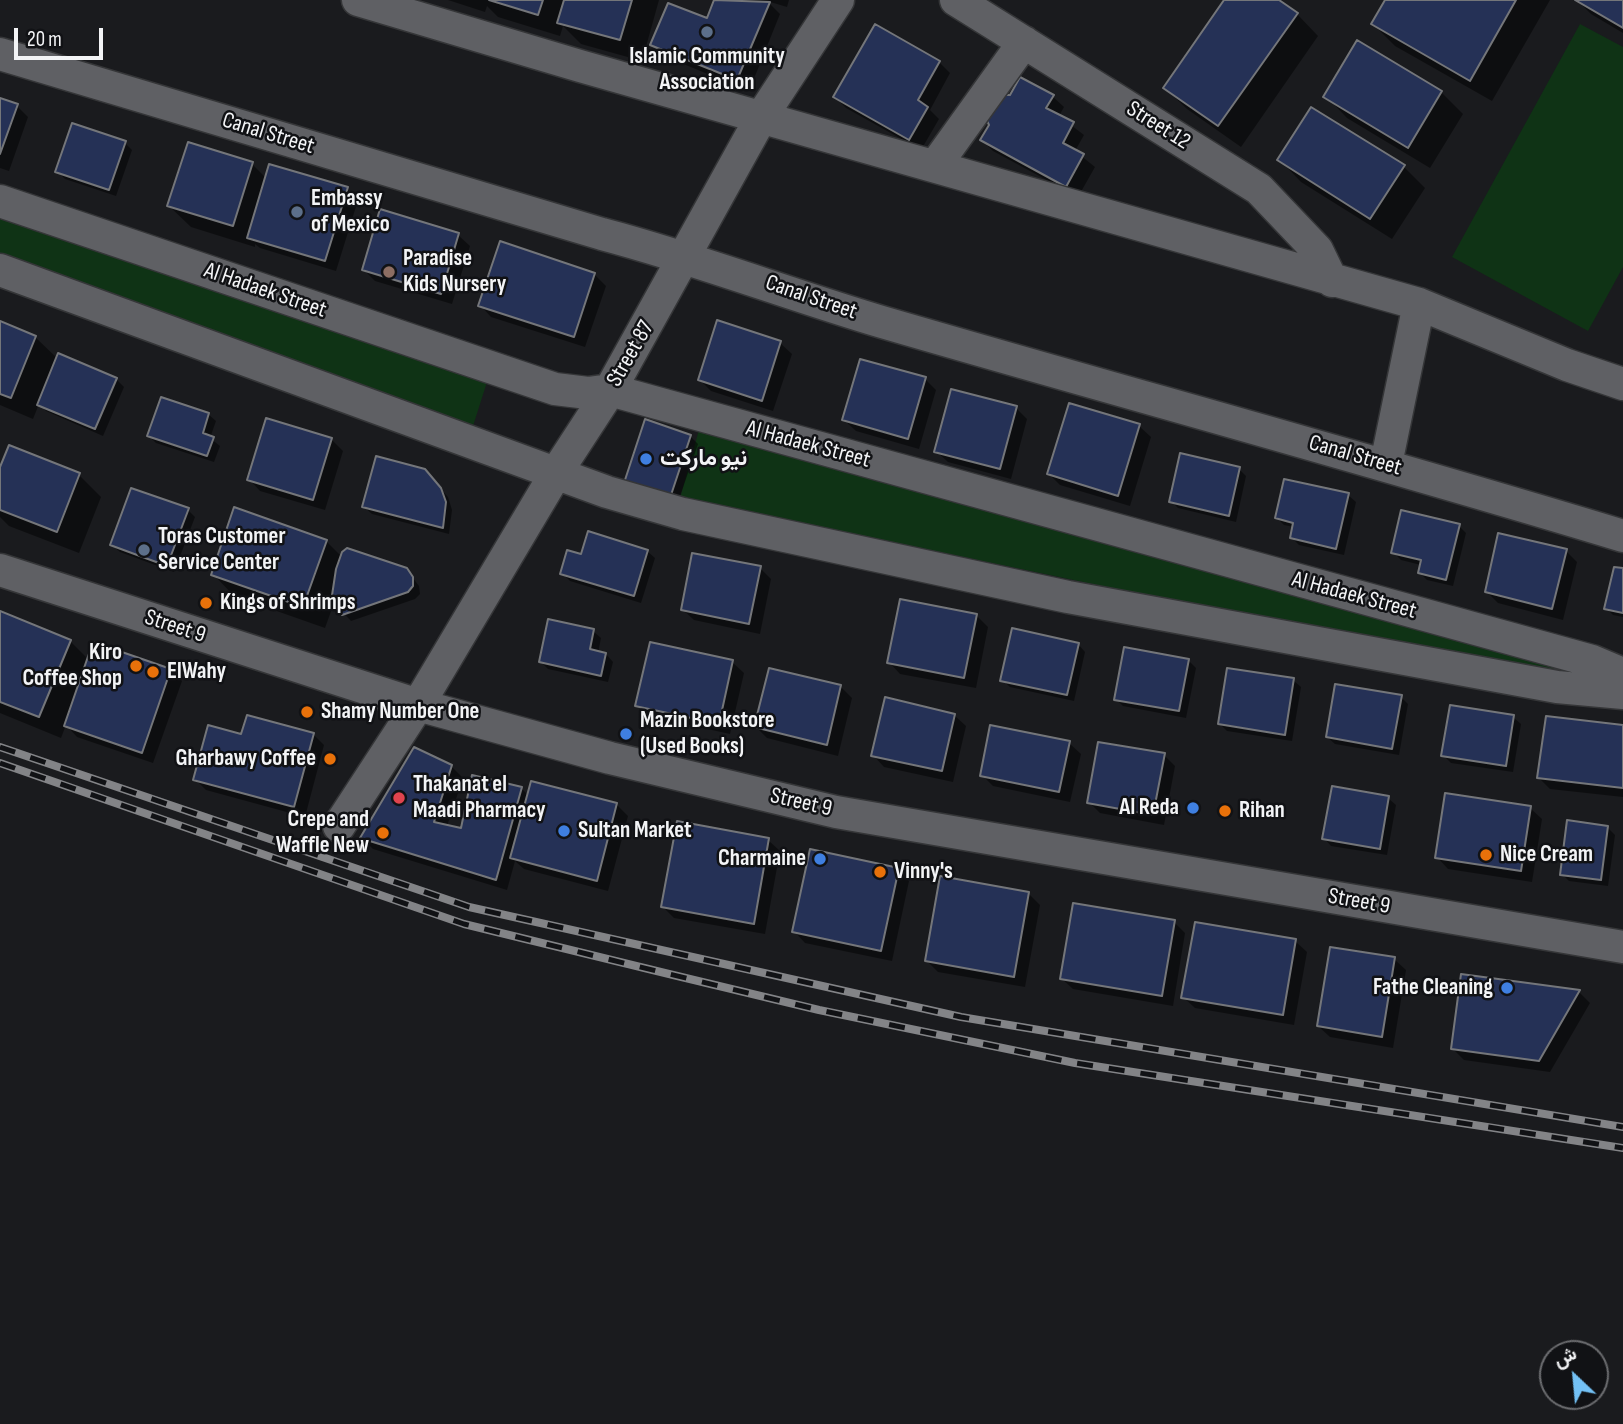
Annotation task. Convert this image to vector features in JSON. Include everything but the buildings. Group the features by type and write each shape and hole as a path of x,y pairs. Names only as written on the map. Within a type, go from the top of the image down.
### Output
{"street":[{"path":"358,0 580,66 1419,304 1567,365 1623,384"},
{"name":"Street 87","path":"339,826 418,705 556,474 610,390 762,116 838,0"},
{"name":"Street 12","path":"956,0 1259,189 1317,250 1332,281"},
{"path":"935,166 1024,42"},
{"name":"Canal Street","path":"0,54 602,234 686,256 879,321 1385,464 1623,536"},
{"name":"Al Hadaek Street","path":"0,201 523,380 566,391 589,393 610,390 1592,661 1623,674"},
{"name":"Al Hadaek Street","path":"0,270 556,474 683,514 1068,597 1557,687 1623,693"},
{"path":"1385,464 1419,304"},
{"name":"Street 9","path":"0,570 418,705 610,758 836,812 1623,947"}],"green space":[{"path":"1580,24 1623,47 1623,267 1588,331 1452,257"},
{"path":"0,219 487,382 473,426 0,255"},
{"path":"700,426 1605,681 1419,652 680,498"}],"railway":[{"path":"0,747 469,907 961,1017 1623,1127"},
{"path":"0,763 464,924 819,1010 1075,1063 1623,1148"}],"place":[{"name":"Islamic Community Association","path":"707,32"},
{"name":"Embassy of Mexico","path":"297,212"},
{"name":"Paradise Kids Nursery","path":"389,272"},
{"name":"نيو ماركت","path":"646,459"},
{"name":"Toras Customer Service Center","path":"144,550"},
{"name":"Kings of Shrimps","path":"206,603"},
{"name":"Kiro Coffee Shop","path":"136,666"},
{"name":"ElWahy","path":"153,672"},
{"name":"Shamy Number One","path":"307,712"},
{"name":"Mazin Bookstore (Used Books)","path":"626,734"},
{"name":"Gharbawy Coffee","path":"330,759"},
{"name":"Thakanat el Maadi Pharmacy","path":"399,798"},
{"name":"Al Reda","path":"1193,808"},
{"name":"Rihan","path":"1225,811"},
{"name":"Sultan Market","path":"564,831"},
{"name":"Crepe and Waffle New","path":"383,833"},
{"name":"Nice Cream","path":"1486,855"},
{"name":"Charmaine","path":"820,859"},
{"name":"Vinny's","path":"880,872"},
{"name":"Fathe Cleaning","path":"1507,988"}]}
